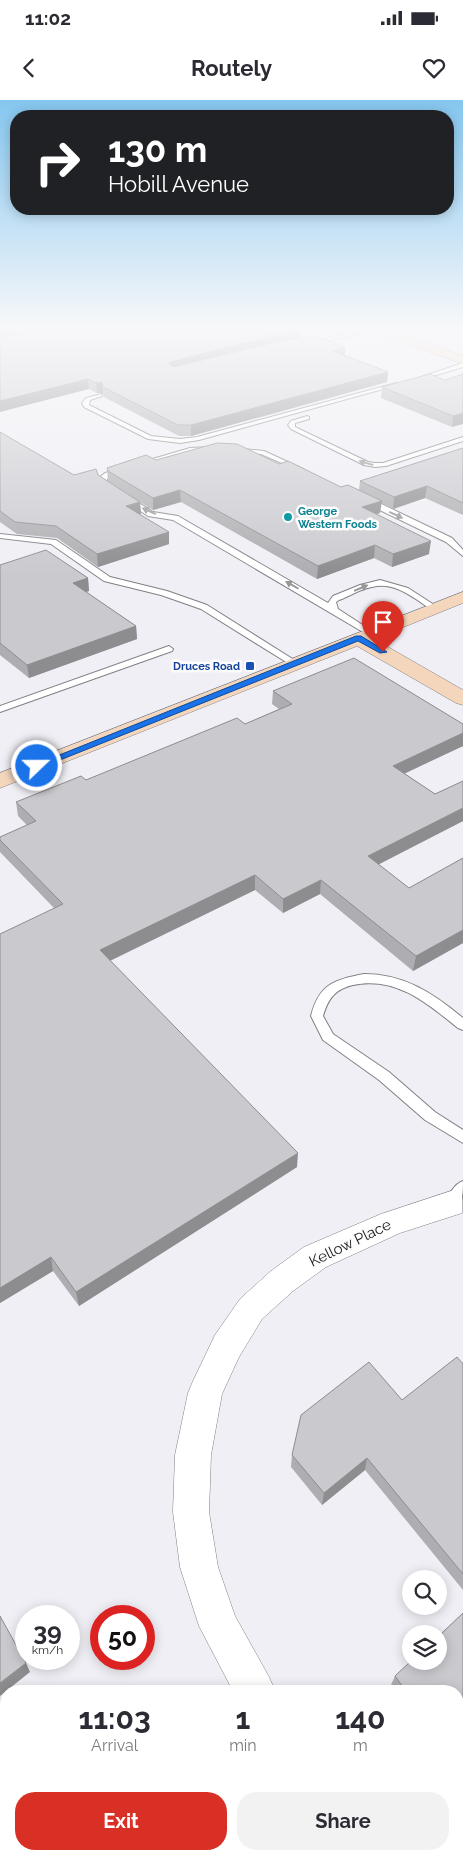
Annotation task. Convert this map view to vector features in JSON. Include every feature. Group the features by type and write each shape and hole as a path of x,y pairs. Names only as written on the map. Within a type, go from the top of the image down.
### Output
{"main road":[{"path":"0,781 463,597"},
{"path":"364,635 463,699"}],"street":[{"name":"Kellow Place","path":"251,1685 219,1626 200,1567 190,1512 193,1455 205,1393 227,1346 251,1309 282,1281 315,1257 457,1196"}],"lane":[{"path":"96,411 150,438 184,441 305,411"},
{"path":"312,416 293,422 291,425 293,428 366,464 384,465 463,439"},
{"path":"220,449 190,450 107,474 102,478 102,483 151,514 175,518 334,610 364,635"},
{"path":"230,450 262,452 311,474"},
{"path":"354,495 448,540 463,554"},
{"path":"0,536 53,542 107,578 164,593 204,607 294,664"},
{"path":"334,610 332,602 336,598 372,583 398,586 435,608"},
{"path":"0,709 169,649"},
{"path":"463,1025 427,996 402,982 383,978 359,978 335,985 321,998 317,1016 328,1038 384,1076 430,1116 463,1137"}],"building":[{"path":"151,411 243,411 191,425 178,425"},
{"path":"441,411 463,411 463,413 453,416"},
{"path":"0,432 74,475 96,469 98,475 140,502 126,506 169,532 97,554 56,526 15,522 0,511"},
{"name":"George Western Foods","path":"217,443 237,444 279,464 288,461 341,487 348,485 382,501 362,507 431,541 393,554 375,545 318,566 180,490 153,498 108,471 107,468 146,455 156,460"},
{"path":"463,448 463,503 427,486 394,497 360,481"},
{"path":"46,550 88,578 73,583 136,626 27,665 0,643 0,565"},
{"path":"354,658 463,724 463,733 393,766 435,794 463,781 463,808 368,856 409,888 463,858 463,930 416,956 321,880 283,899 255,875 100,950 298,1153 76,1292 51,1257 0,1288 0,934 63,904 0,840 0,837 36,821 16,802 81,776 86,780 237,718 245,724 292,704 273,691"},
{"path":"457,1357 463,1364 463,1574 367,1458 324,1493 292,1455 301,1415 369,1362 402,1400"},
{"path":"463,1613 463,1685 402,1685 395,1676 402,1669 447,1670 447,1628"},
{"path":"0,1616 15,1643 15,1670 17,1670 0,1683"}],"place":[{"name":"George Western Foods","path":"288,517"},
{"name":"Druces Road","path":"250,666"}],"route":[{"path":"37,766 358,638 383,652"}]}
